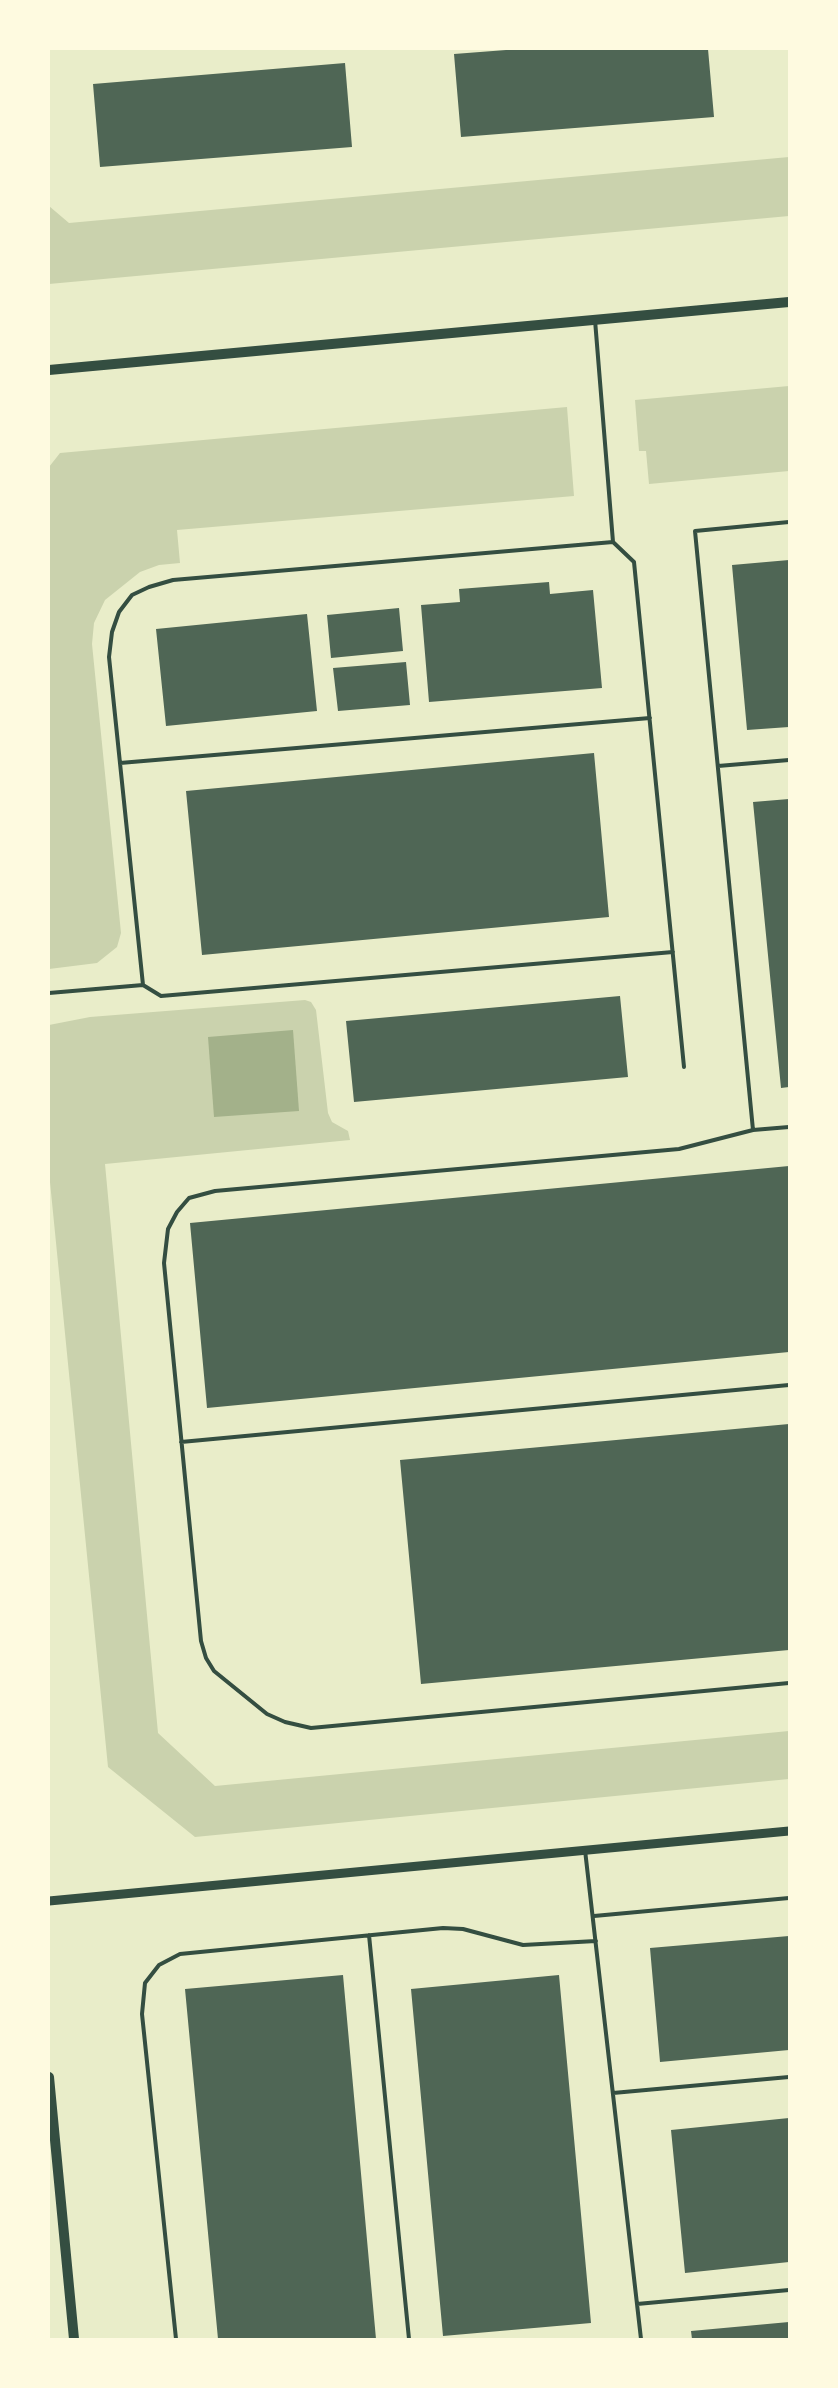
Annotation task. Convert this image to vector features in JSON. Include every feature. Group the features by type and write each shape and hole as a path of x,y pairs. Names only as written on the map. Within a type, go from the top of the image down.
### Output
{"main road":[{"path":"49,370 789,302"},
{"path":"49,2078 74,2339"}],"street":[{"path":"49,1901 789,1830"}],"lane":[{"path":"595,320 613,542 634,562 684,1067"},
{"path":"753,1130 695,531 789,522"},
{"path":"143,985 109,657 112,632 119,612 132,595 149,587 173,580 613,542"},
{"path":"120,763 650,718"},
{"path":"718,766 789,760"},
{"path":"49,993 143,985 161,996 673,952"},
{"path":"789,1127 753,1130 679,1149 215,1191 189,1198 177,1212 168,1229 164,1263 201,1641 206,1658 214,1671 267,1714 285,1722 311,1728 789,1683"},
{"path":"181,1442 789,1385"},
{"path":"585,1850 641,2339"},
{"path":"594,1916 789,1898"},
{"path":"176,2339 142,2014 145,1983 159,1965 180,1954 443,1928 462,1929 523,1945 596,1940"},
{"path":"369,1935 410,2339"},
{"path":"613,2093 789,2077"},
{"path":"637,2304 789,2290"}],"shaded area":[{"path":"789,157 789,216 49,284 49,206 69,223"},
{"path":"789,386 789,471 649,484 646,451 639,451 635,400"},
{"path":"567,407 574,496 177,530 180,563 159,565 140,572 105,600 94,623 92,644 121,933 117,947 97,963 49,969 49,467 60,453"},
{"path":"305,1000 311,1002 316,1010 328,1113 332,1122 348,1131 350,1140 105,1164 158,1733 215,1786 789,1731 789,1779 195,1837 108,1767 49,1172 49,1025 90,1017"},
{"path":"293,1030 299,1111 214,1117 208,1037"}],"building":[{"path":"519,49 708,49 714,117 461,137 454,54"},
{"path":"345,63 352,147 100,167 93,84"},
{"path":"789,560 789,727 747,730 732,565"},
{"path":"549,582 550,594 593,590 602,688 429,702 421,605 460,602 459,589"},
{"path":"399,608 403,651 331,658 327,615"},
{"path":"307,614 317,711 166,726 156,629"},
{"path":"406,662 410,705 338,711 333,668"},
{"path":"594,753 609,917 202,955 186,791"},
{"path":"789,799 789,1087 781,1088 753,802"},
{"path":"620,996 628,1077 354,1102 346,1021"},
{"path":"789,1166 789,1352 207,1408 190,1223"},
{"path":"789,1424 789,1650 421,1684 400,1460"},
{"path":"789,1936 789,2050 660,2062 650,1948"},
{"path":"343,1975 376,2339 218,2339 185,1989"},
{"path":"559,1975 591,2323 443,2336 411,1989"},
{"path":"789,2118 789,2262 685,2273 671,2130"},
{"path":"789,2322 789,2339 692,2339 691,2331"}]}
